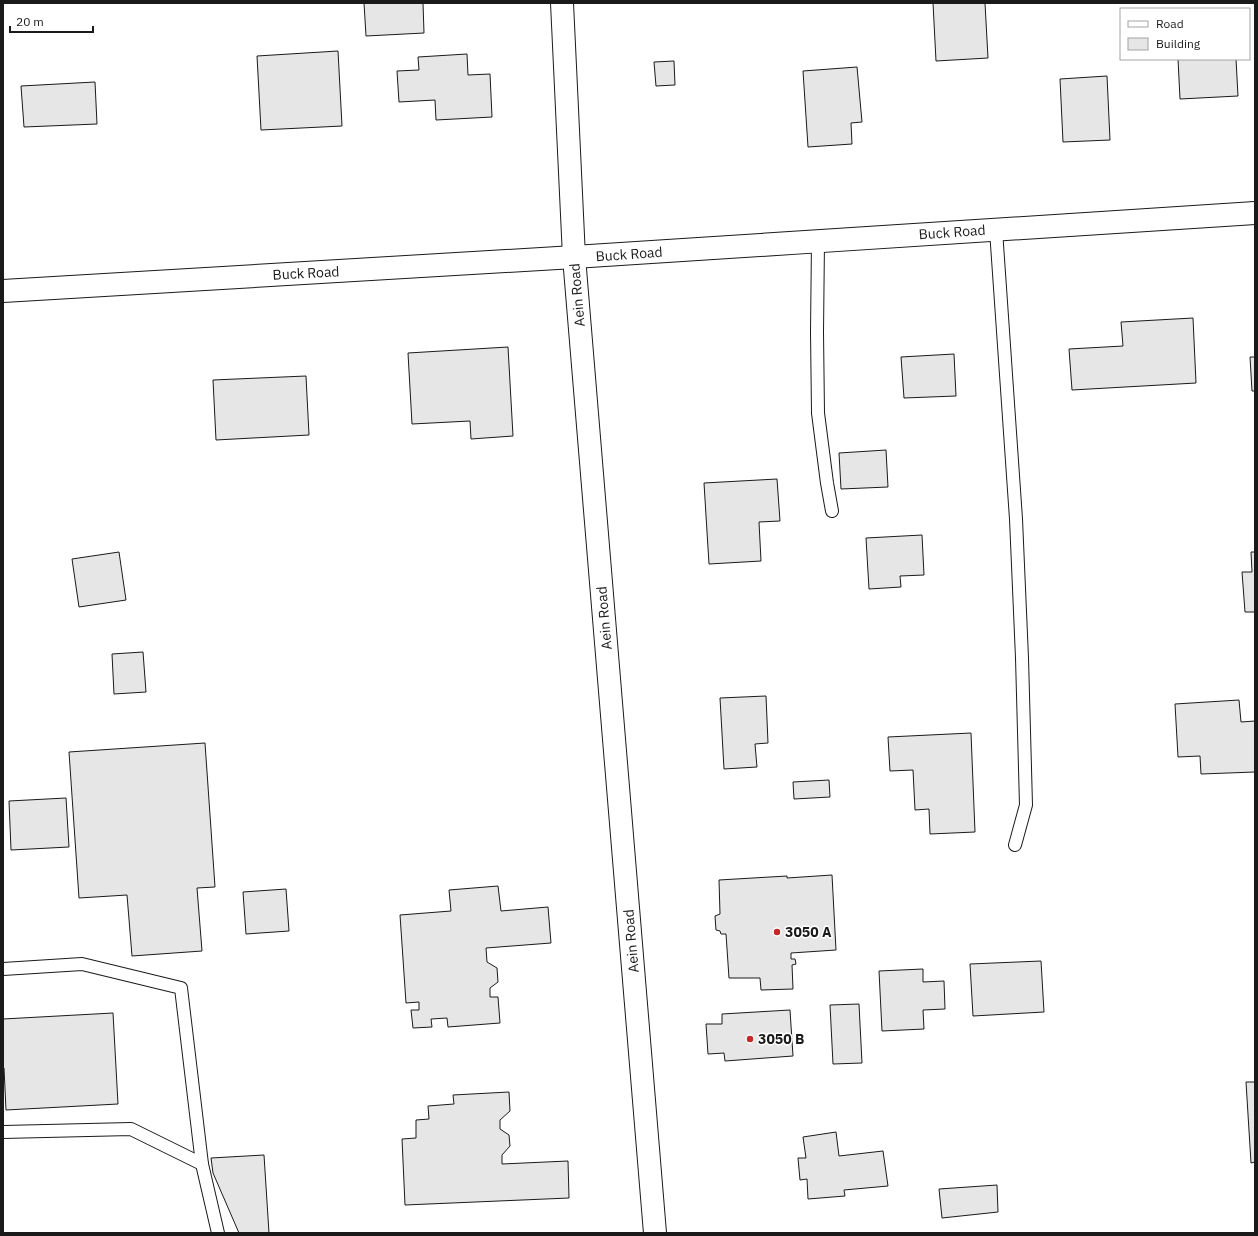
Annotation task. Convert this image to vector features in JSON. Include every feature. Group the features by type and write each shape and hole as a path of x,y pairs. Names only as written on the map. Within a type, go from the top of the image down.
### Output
{"street":[{"name":"Aein Road","path":"562,3 574,257 655,1233"},
{"name":"Buck Road","path":"3,291 574,257 1255,213"}],"lane":[{"path":"996,230 1016,519 1022,658 1026,805 1015,845"},
{"path":"818,241 818,413 826,483 832,511"},
{"path":"3,968 82,964 181,988 202,1164 218,1233"},
{"path":"3,1132 131,1129 202,1164"}],"building":[{"path":"364,3 423,3 424,33 366,36"},
{"path":"933,3 985,3 988,58 936,61"},
{"path":"338,51 342,126 261,130 257,56"},
{"path":"467,54 468,75 490,74 492,117 436,120 435,100 399,102 397,71 419,70 418,57"},
{"path":"1178,60 1236,60 1238,96 1180,99"},
{"path":"674,61 675,85 656,86 654,62"},
{"path":"857,67 862,122 851,123 852,144 808,147 803,71"},
{"path":"1107,76 1110,140 1063,142 1060,79"},
{"path":"95,82 97,124 24,127 21,86"},
{"path":"1193,318 1196,383 1072,390 1069,349 1123,346 1121,322"},
{"path":"508,347 513,436 471,439 470,421 412,424 408,353"},
{"path":"954,354 956,396 904,398 901,357"},
{"path":"1250,357 1255,357 1255,391 1252,391"},
{"path":"306,376 309,435 216,440 213,380"},
{"path":"886,450 888,487 841,489 839,453"},
{"path":"777,479 780,521 759,522 761,561 709,564 704,483"},
{"path":"922,535 924,575 900,576 901,587 869,589 866,538"},
{"path":"119,552 126,600 79,607 72,559"},
{"path":"1251,552 1255,552 1255,612 1245,612 1242,572 1252,572"},
{"path":"143,652 146,692 114,694 112,654"},
{"path":"766,696 768,743 755,744 757,767 724,769 720,698"},
{"path":"1239,700 1241,722 1255,721 1255,772 1201,774 1200,756 1178,757 1175,704"},
{"path":"971,733 975,832 930,834 929,809 915,810 913,770 890,771 888,737"},
{"path":"205,743 215,887 197,888 202,951 132,956 127,895 79,898 69,752"},
{"path":"829,780 830,797 794,799 793,782"},
{"path":"66,798 69,847 11,850 9,801"},
{"name":"3050 A","path":"832,875 836,950 791,953 791,959 795,959 796,964 792,965 793,989 761,990 760,978 729,978 726,934 721,934 720,931 716,930 715,916 720,914 719,880"},
{"path":"498,886 501,911 548,907 551,943 486,948 487,962 497,968 498,982 490,988 490,997 498,997 500,1023 448,1027 447,1018 431,1019 432,1027 413,1028 411,1010 419,1010 419,1002 406,1003 400,915 451,911 449,890"},
{"path":"286,889 289,931 246,934 243,892"},
{"path":"1041,961 1044,1012 973,1016 970,964"},
{"path":"923,969 923,982 944,981 945,1009 923,1010 924,1029 882,1031 879,971"},
{"path":"859,1004 862,1063 833,1064 830,1005"},
{"name":"3050 B","path":"790,1010 793,1056 725,1061 724,1053 708,1054 706,1024 722,1024 722,1014"},
{"path":"113,1013 118,1104 6,1110 3,1068 3,1019"},
{"path":"1246,1082 1255,1082 1255,1162 1251,1163"},
{"path":"509,1092 510,1111 500,1120 500,1129 509,1135 510,1146 502,1155 502,1164 568,1161 569,1198 405,1205 402,1139 416,1138 416,1120 429,1119 428,1106 454,1104 453,1095"},
{"path":"836,1132 839,1156 883,1151 888,1186 844,1190 845,1196 808,1199 807,1179 800,1180 798,1158 806,1158 803,1137"},
{"path":"264,1155 269,1233 239,1233 213,1173 211,1158"},
{"path":"997,1185 998,1212 942,1218 939,1189"}],"place":[{"name":"3050 A","path":"777,932"},
{"name":"3050 B","path":"750,1039"}]}
